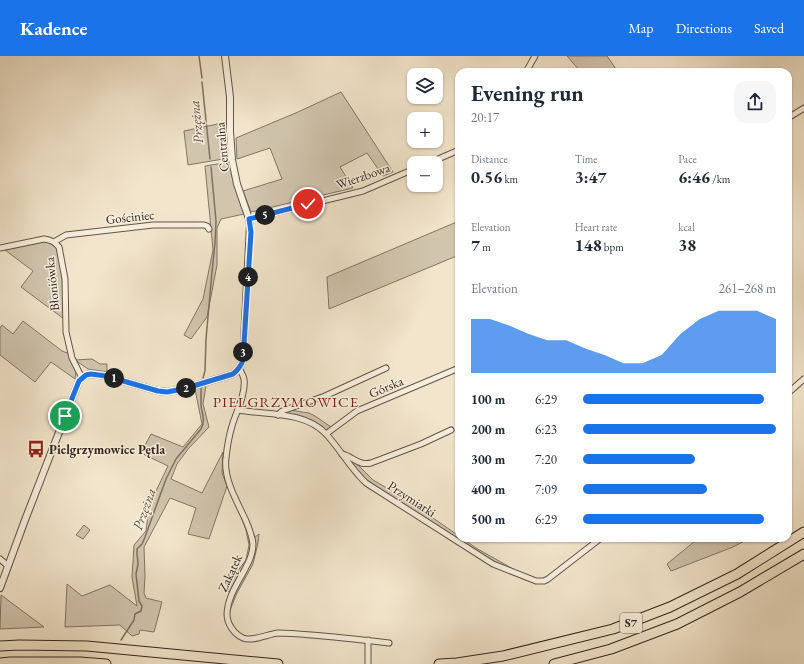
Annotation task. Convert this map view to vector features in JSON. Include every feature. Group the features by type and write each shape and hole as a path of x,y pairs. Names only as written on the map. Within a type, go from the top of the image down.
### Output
{"highway":[{"name":"S7","path":"792,540 804,532"},
{"name":"S7","path":"439,664 457,663 503,656 613,630 670,607 737,574 789,542"},
{"name":"S7","path":"554,664 611,649 677,624 740,592 804,554"},
{"path":"0,646 87,646 278,664"},
{"path":"0,663 80,662 106,664"}],"street":[{"name":"Centralna","path":"225,56 230,97 232,160 237,184 249,219 251,232 243,360 239,368"},
{"path":"528,68 535,56"},
{"path":"792,116 804,108"},
{"path":"443,157 455,152"},
{"name":"Wierzbowa","path":"249,219 363,191 407,172"},
{"name":"Gościniec","path":"54,242 66,235 153,225 204,225 207,226 209,230"},
{"name":"Błoniówka","path":"0,248 44,239 54,242 59,247 65,279 66,332 72,358 82,378"},
{"path":"0,588 76,386 82,378 91,374 106,376 158,391 167,392 183,389 233,374 239,368"},
{"name":"Zakątek","path":"239,368 244,379 244,389 231,427 225,465 230,485 250,530 253,541 252,550 248,561 232,592 228,607 227,616 231,628 243,638 255,639 278,633 336,637 389,643"},
{"path":"278,415 282,411 325,396 386,368"},
{"name":"Górska","path":"326,434 352,413 455,370"},
{"path":"792,390 804,379"},
{"name":"Przymiarki","path":"238,410 278,415 307,421 319,428 326,434 357,474 366,482 455,539"},
{"path":"342,454 362,464 371,464 451,430"},
{"name":"Przymiarki","path":"459,542 493,564 536,581 544,581 548,579 596,542"},
{"path":"0,559 8,566"},
{"path":"368,640 368,664"}],"shaded area":[{"path":"567,56 607,56 615,68 578,68"},
{"path":"341,92 393,172 383,176 367,153 340,167 353,188 251,212 243,191 282,179 270,148 237,159 236,138"},
{"path":"227,122 229,158 188,165 184,131"},
{"path":"229,162 244,214 221,219 217,228 217,265 207,317 191,339 184,335 203,299 213,250 205,166"},
{"path":"455,223 455,257 329,309 327,277"},
{"path":"47,241 52,242 57,247 63,276 64,319 21,287 33,271 5,250"},
{"path":"23,321 62,351 70,354 76,373 75,379 51,362 35,382 0,355 0,328 2,325 13,334"},
{"path":"92,359 100,364 107,364 107,372 88,369 75,360"},
{"path":"206,386 203,404 209,427 189,448 177,464 171,479 202,493 223,452 222,473 227,486 209,539 188,534 196,508 170,498 144,547 144,593 146,598 162,602 154,632 140,630 139,634 132,636 120,625 65,627 67,584 82,596 110,585 137,606 132,577 134,545 146,531 148,515 156,491 168,466 141,453 151,434 183,447 202,424 195,389"},
{"path":"289,410 309,413 331,427 325,431 311,421 284,413"},
{"path":"346,457 359,466 373,480 407,500 455,533 455,538 367,481 357,472"},
{"path":"243,518 250,537 250,553 249,559 231,592 227,591 233,577 246,560 249,545"},
{"path":"84,525 90,530 83,539 76,535"},
{"path":"259,534 253,564 237,593 228,615 230,601 249,563 254,538"},
{"path":"462,542 468,542 515,570 491,561"},
{"path":"694,542 743,542 671,571 667,564"},
{"path":"1,595 44,627 0,629"}],"waterway":[{"name":"Przężna","path":"199,56 202,78"},
{"name":"Przężna","path":"202,82 210,159"},
{"name":"Przężna","path":"203,378 205,371 206,339 216,221 211,167"},
{"name":"Przężna","path":"121,640 134,620 135,614 141,611 142,606 139,601 136,574 138,564 137,549 142,544 166,479 176,459 202,426 201,388"}],"place":[{"name":"Pielgrzymowice Pętla","path":"36,449"}],"district":[{"name":"PIELGRZYMOWICE","path":"286,401"}],"route":[{"path":"65,416 79,381 86,375 91,374 106,376 158,391 167,392 183,389 233,374 242,364 243,360 251,232 249,219 308,204"}]}
